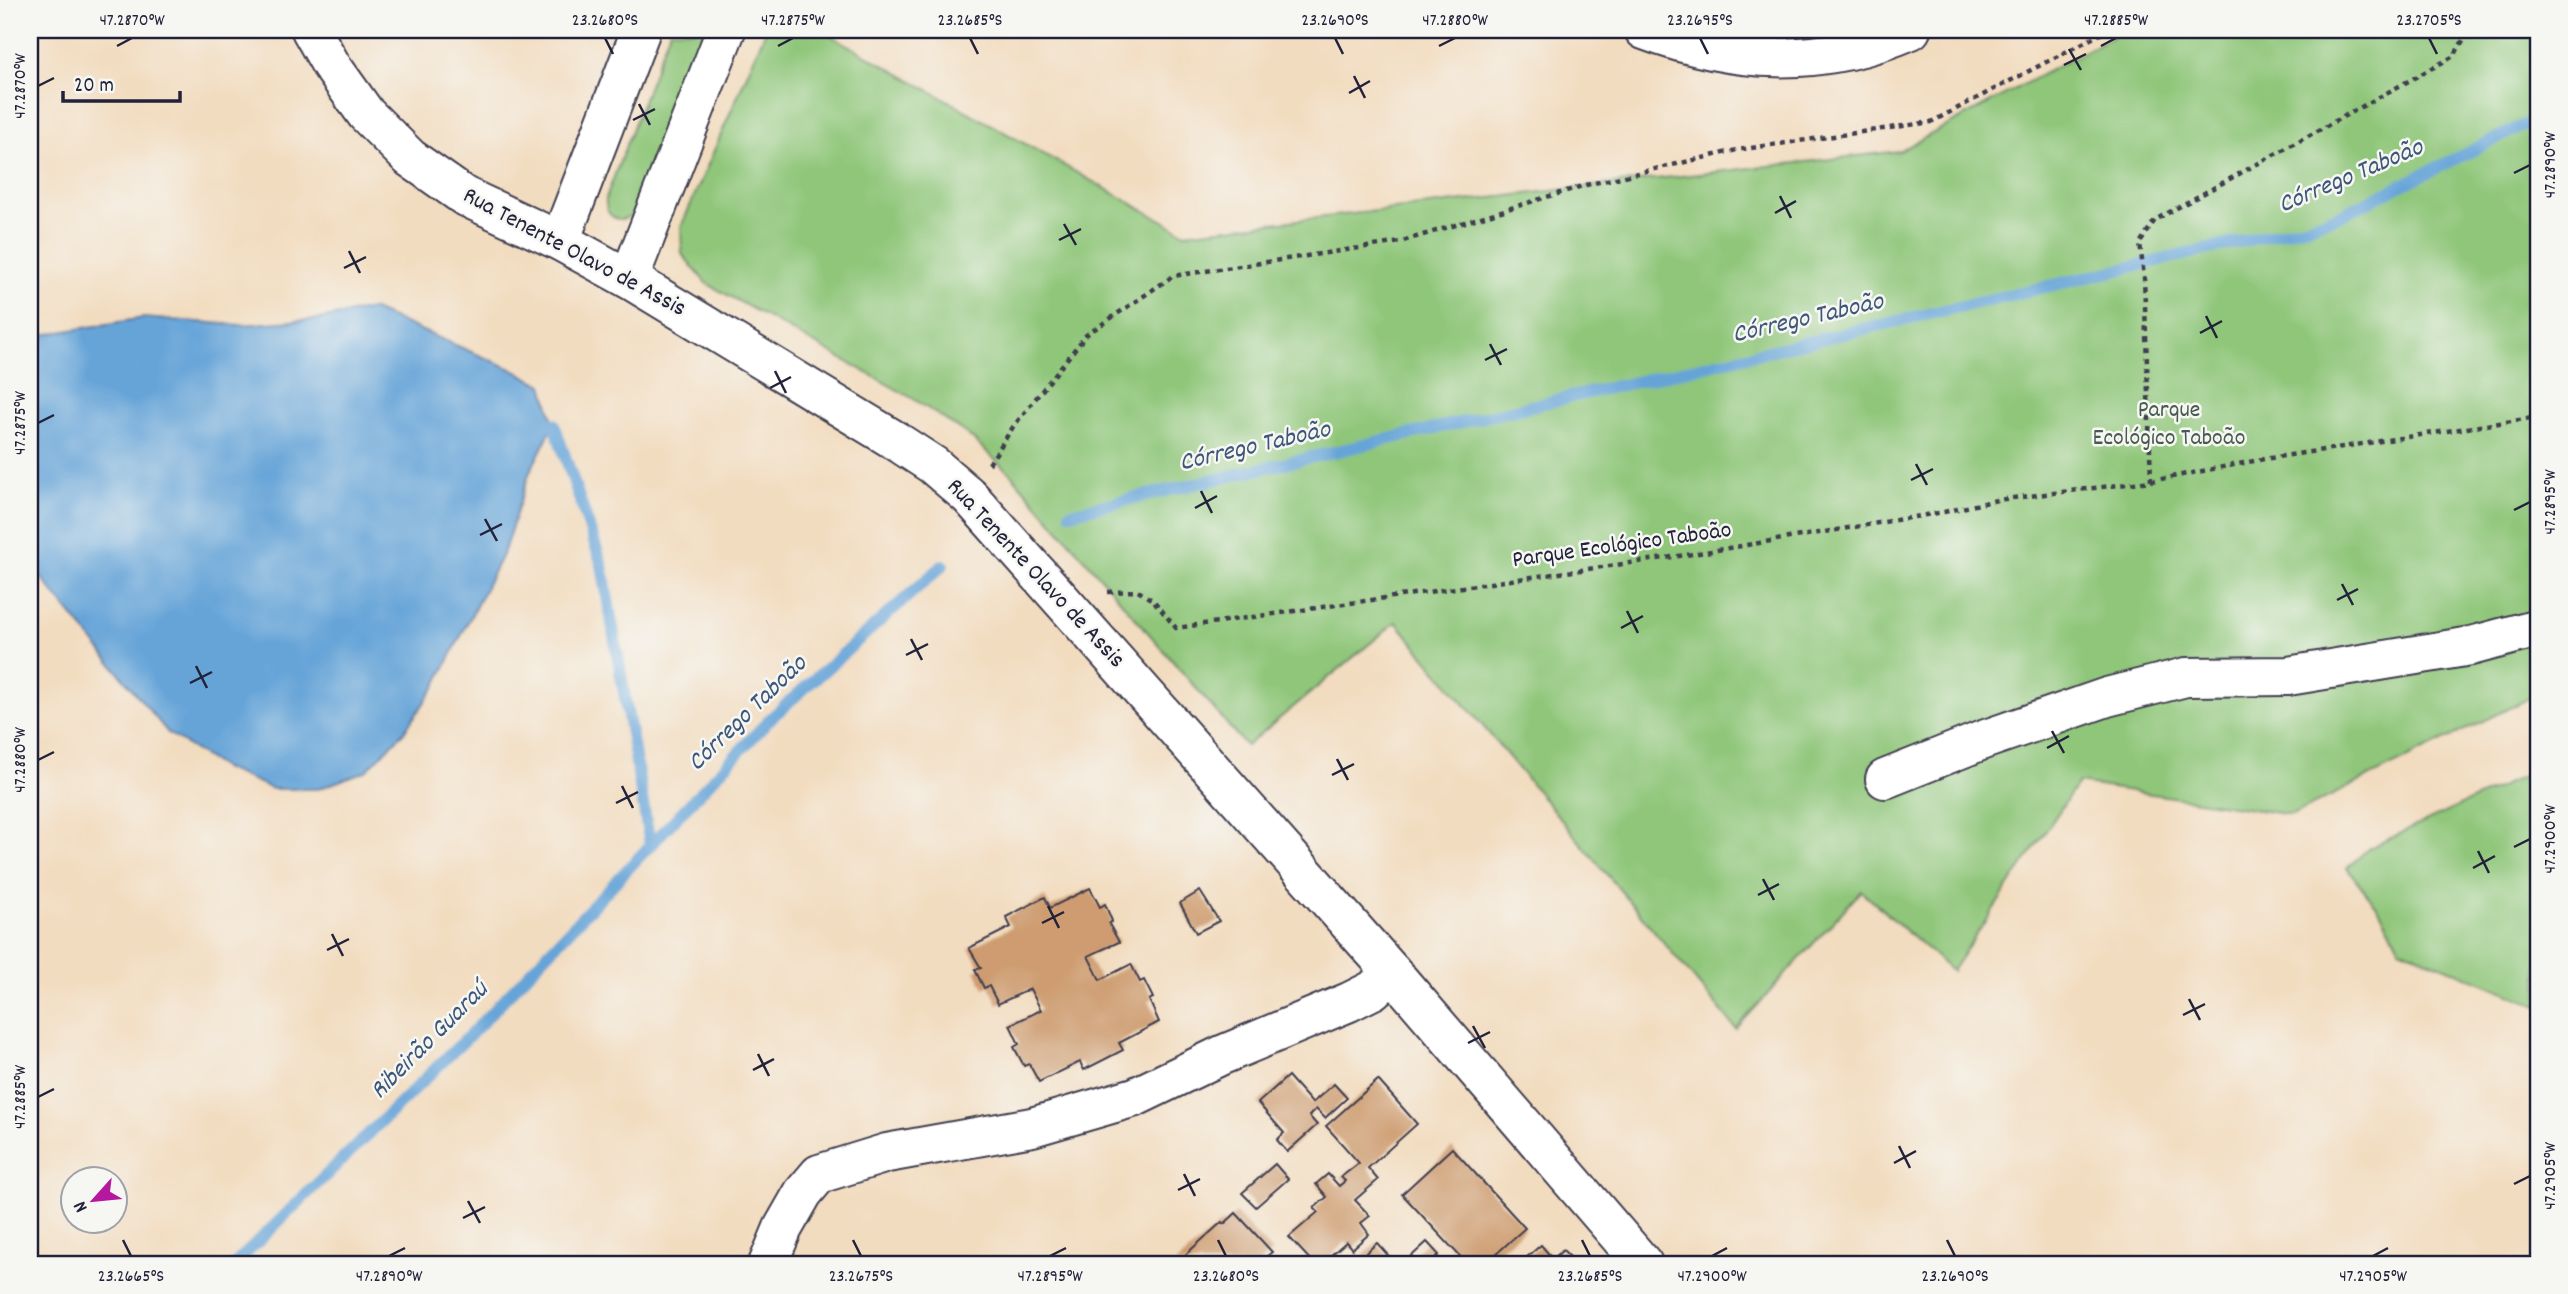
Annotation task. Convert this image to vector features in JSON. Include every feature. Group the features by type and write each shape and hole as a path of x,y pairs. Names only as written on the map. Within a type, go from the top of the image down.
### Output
{"street":[{"name":"Rua Tenente Olavo de Assis","path":"311,30 331,65 366,114 410,158 464,196 560,241 629,279 896,441 933,465 969,496 1392,972 1643,1264"},
{"path":"560,241 641,30"},
{"path":"629,279 726,30"},
{"path":"1644,30 1714,52 1759,58 1809,58 1850,40 1892,38 1911,30"},
{"path":"1885,779 1983,740 2107,697 2186,677 2288,676 2471,646 2538,628"},
{"path":"768,1264 783,1228 803,1194 820,1174 887,1153 1032,1127 1135,1097 1222,1055 1349,1002 1373,990 1392,972"}],"path":[{"path":"969,496 1013,427 1086,335 1173,276 1400,242 1586,185 1737,150 1931,122 2108,30"},
{"path":"2151,481 2140,243 2155,220 2454,56 2469,30"},
{"name":"Parque Ecológico Taboão","path":"1055,592 1138,592 1154,601 1176,628 1693,554 1944,512 1997,500 2151,481 2264,459 2538,417"}],"green space":[{"path":"670,30 705,30 635,212 624,219 614,218 608,211 606,198"},
{"name":"Parque Ecológico Taboão","path":"766,30 821,30 1185,233 1900,151 2125,30 2538,30 2538,694 2292,815 2078,783 1952,971 1861,891 1736,1029 1396,622 1246,746 1012,475 967,434 912,398 706,283 682,254 681,227"},
{"path":"2538,769 2538,1006 2400,948 2379,909 2347,868 2369,848"}],"water":[{"path":"371,309 543,385 554,424 529,474 504,551 435,687 403,733 366,771 318,789 273,789 223,768 168,733 30,564 30,334 42,335 143,318 240,325 320,319"}],"building":[{"path":"1090,888 1100,907 1105,904 1112,921 1109,924 1119,942 1088,956 1100,980 1131,964 1140,982 1144,980 1153,998 1149,1000 1159,1022 1119,1043 1123,1050 1084,1070 1080,1062 1039,1082 1029,1064 1024,1066 1014,1047 1019,1044 1010,1025 1041,1010 1030,989 998,1004 989,986 984,988 975,970 981,968 969,948 1011,927 1006,917 1045,897 1050,908"},
{"path":"1200,891 1219,921 1196,933 1180,903"},
{"path":"1288,1076 1312,1103 1334,1084 1347,1098 1325,1118 1316,1109 1309,1116 1317,1125 1287,1152 1277,1140 1284,1133 1258,1103"},
{"path":"1378,1080 1417,1124 1368,1168 1378,1180 1355,1200 1370,1216 1361,1223 1369,1234 1352,1249 1346,1242 1321,1264 1314,1264 1289,1237 1318,1212 1314,1208 1327,1197 1316,1184 1328,1174 1339,1186 1345,1181 1341,1177 1359,1163 1326,1126"},
{"path":"1452,1148 1525,1228 1485,1264 1467,1264 1402,1194"},
{"path":"1275,1164 1288,1179 1256,1207 1242,1193"},
{"path":"1236,1213 1272,1252 1260,1262 1262,1264 1175,1264 1222,1222 1224,1224"},
{"path":"1427,1242 1439,1255 1429,1264 1403,1264"},
{"path":"1377,1243 1396,1264 1353,1264 1360,1258"},
{"path":"1541,1245 1553,1259 1563,1250 1577,1264 1519,1264"}],"waterway":[{"name":"Córrego Taboão","path":"1070,513 2308,226 2341,215 2538,118"},
{"path":"539,423 554,424 602,565 650,844"},
{"name":"Ribeirão Guaraú","path":"235,1264 472,1033 772,717 943,565"}]}
